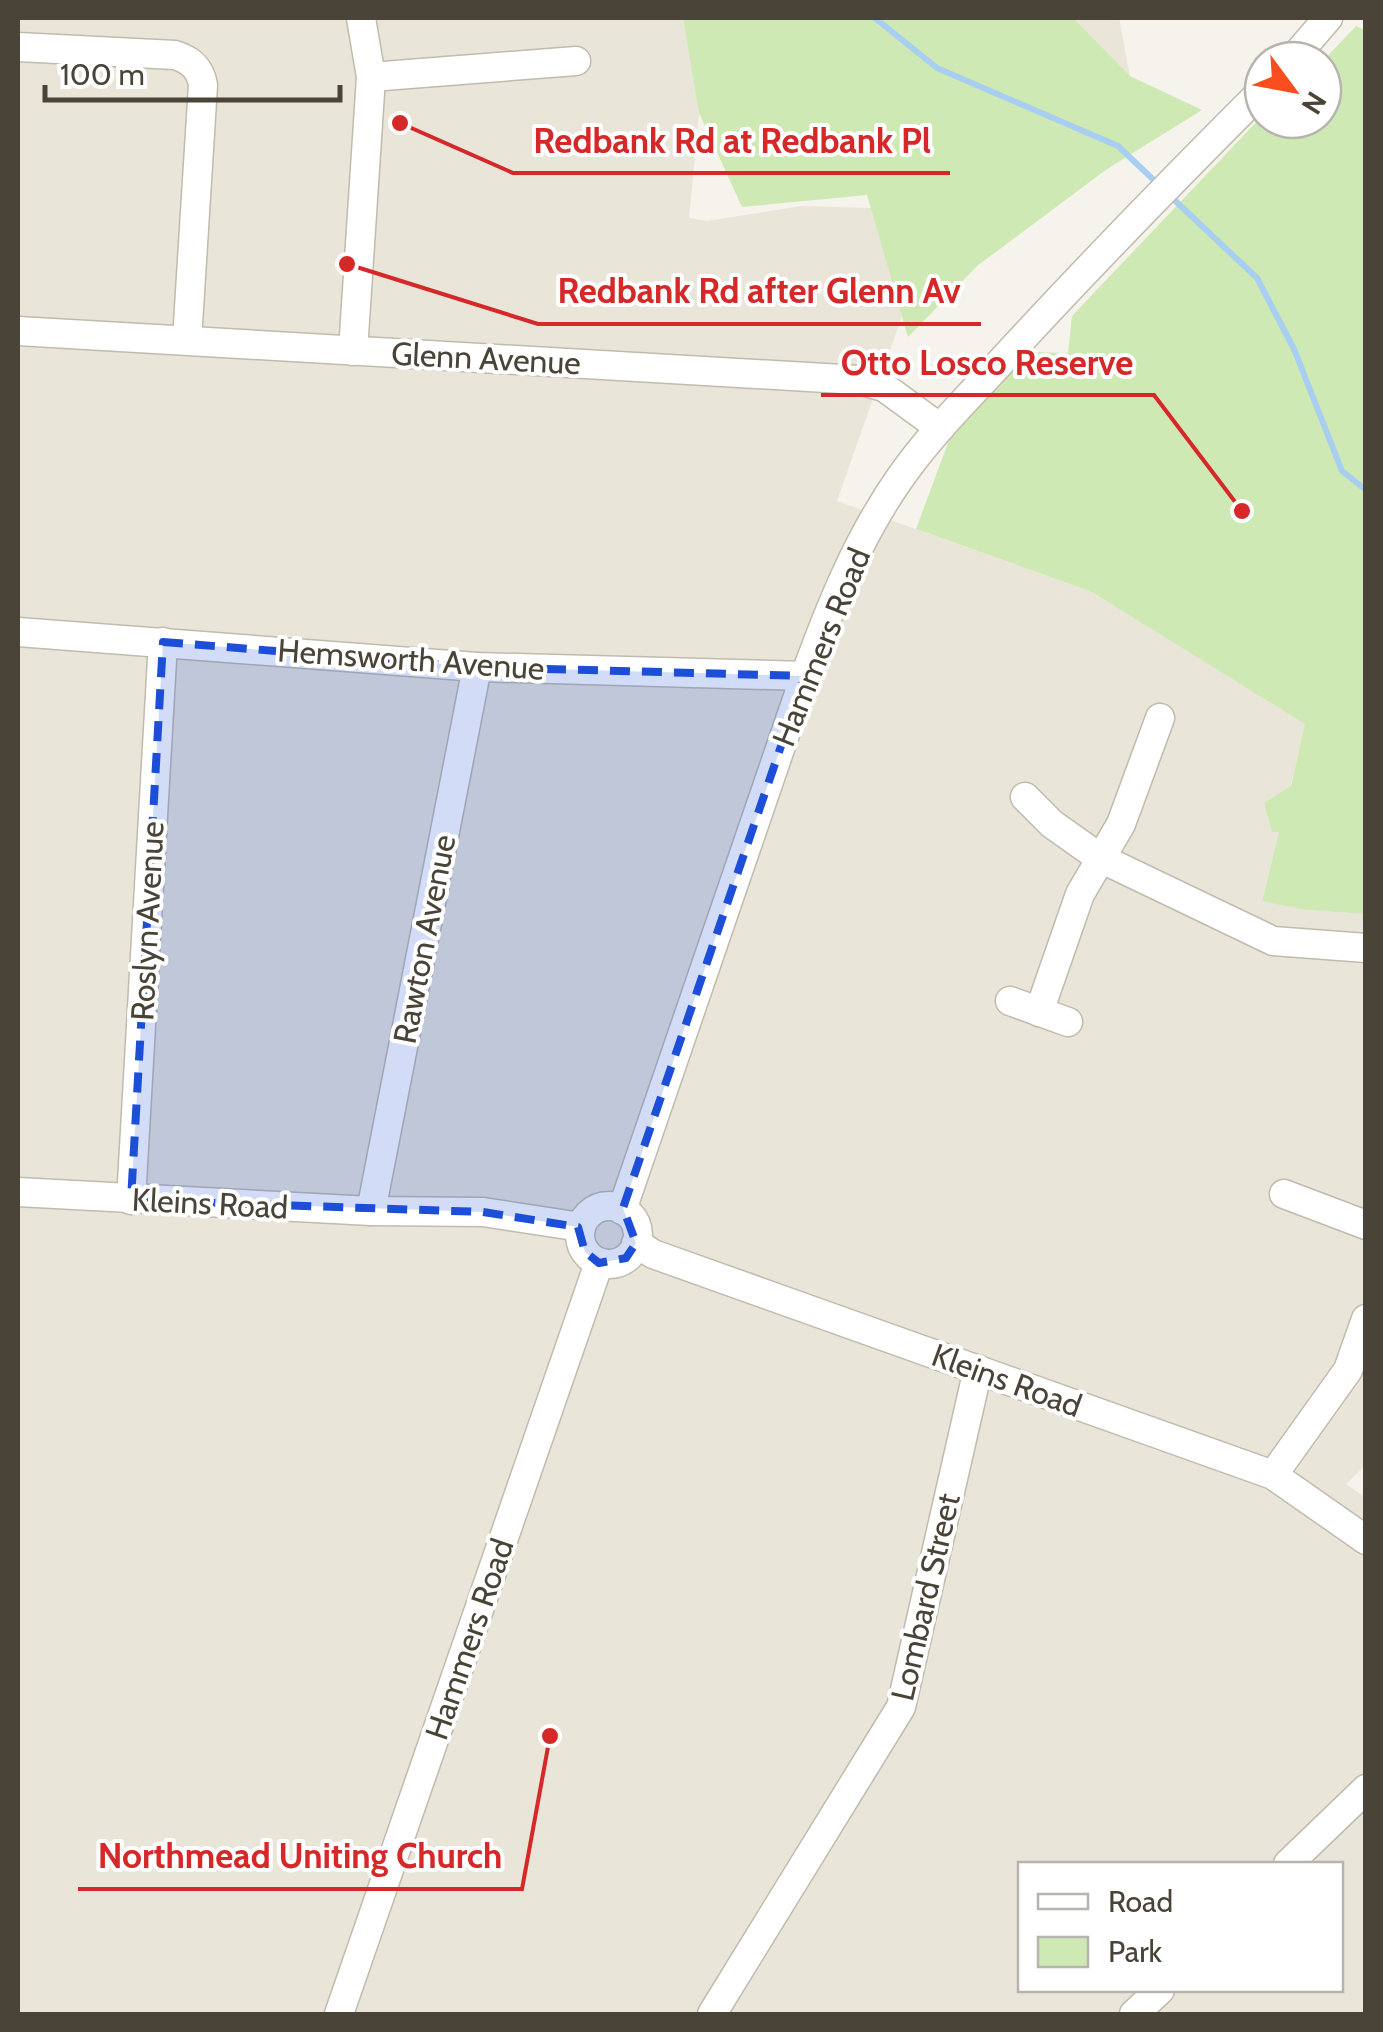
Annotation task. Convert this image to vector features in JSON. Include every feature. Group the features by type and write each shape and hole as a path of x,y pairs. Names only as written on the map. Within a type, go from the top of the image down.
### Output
{"street":[{"path":"354,350 371,77 361,18"},
{"path":"1309,40 1328,18"},
{"path":"18,46 175,55 200,72 204,84 187,340"},
{"path":"371,77 576,61"},
{"name":"Hammers Road","path":"622,1210 804,676 827,614 869,529 898,480 940,428 1243,110"},
{"name":"Glenn Avenue","path":"18,331 859,380 884,388 940,428"},
{"name":"Hemsworth Avenue","path":"18,632 477,667 804,676"},
{"name":"Roslyn Avenue","path":"131,1200 163,642"},
{"name":"Rawton Avenue","path":"372,1211 477,667"},
{"path":"1039,1012 1080,894 1122,824 1160,718"},
{"path":"1025,797 1052,824 1100,858 1273,941 1366,948"},
{"path":"1010,1001 1068,1022"},
{"name":"Kleins Road","path":"18,1192 372,1211 482,1212 581,1227"},
{"path":"1284,1194 1366,1224"},
{"path":"598,1209 622,1210 633,1221 636,1243 626,1258 599,1263 585,1252 581,1227 598,1209"},
{"name":"Kleins Road","path":"636,1243 654,1254 1273,1474 1366,1540"},
{"name":"Hammers Road","path":"339,2014 599,1263"},
{"path":"1273,1474 1348,1370 1366,1319"},
{"name":"Lombard Street","path":"712,2014 901,1707 978,1369"},
{"path":"1290,1862 1366,1789"},
{"path":"1134,2014 1158,1992"}],"highlighted area":[{"path":"163,642 477,667 805,676 623,1208 636,1243 626,1258 599,1263 585,1252 578,1227 483,1212 131,1200"}],"shaded area":[{"path":"18,18 683,18 699,113 689,218 707,221 802,206 871,208 902,316 837,501 1090,591 1306,724 1262,900 1306,910 1365,914 1366,1465 1346,1484 1366,1498 1365,2014 18,2014"},
{"path":"1011,18 1119,18 1130,76"}],"green space":[{"path":"683,18 1073,18 1130,76 1202,110 1107,169 977,266 908,337 867,195 742,207 699,113"},
{"path":"1356,26 1365,30 1365,914 1306,910 1262,901 1279,832 1272,832 1264,803 1291,786 1305,724 1090,591 916,529 948,443 998,379 1031,352 1068,353 1072,316 1243,136 1243,140 1343,140 1343,40"}],"waterway":[{"path":"875,18 937,68 1118,146 1159,185"},
{"path":"1168,194 1257,278 1294,349 1342,471 1366,490"}],"place":[{"name":"Redbank Rd at Redbank Pl","path":"400,123"},
{"name":"Redbank Rd after Glenn Av","path":"347,264"},
{"name":"Otto Losco Reserve","path":"1242,511"},
{"name":"Northmead Uniting Church","path":"550,1736"}]}
